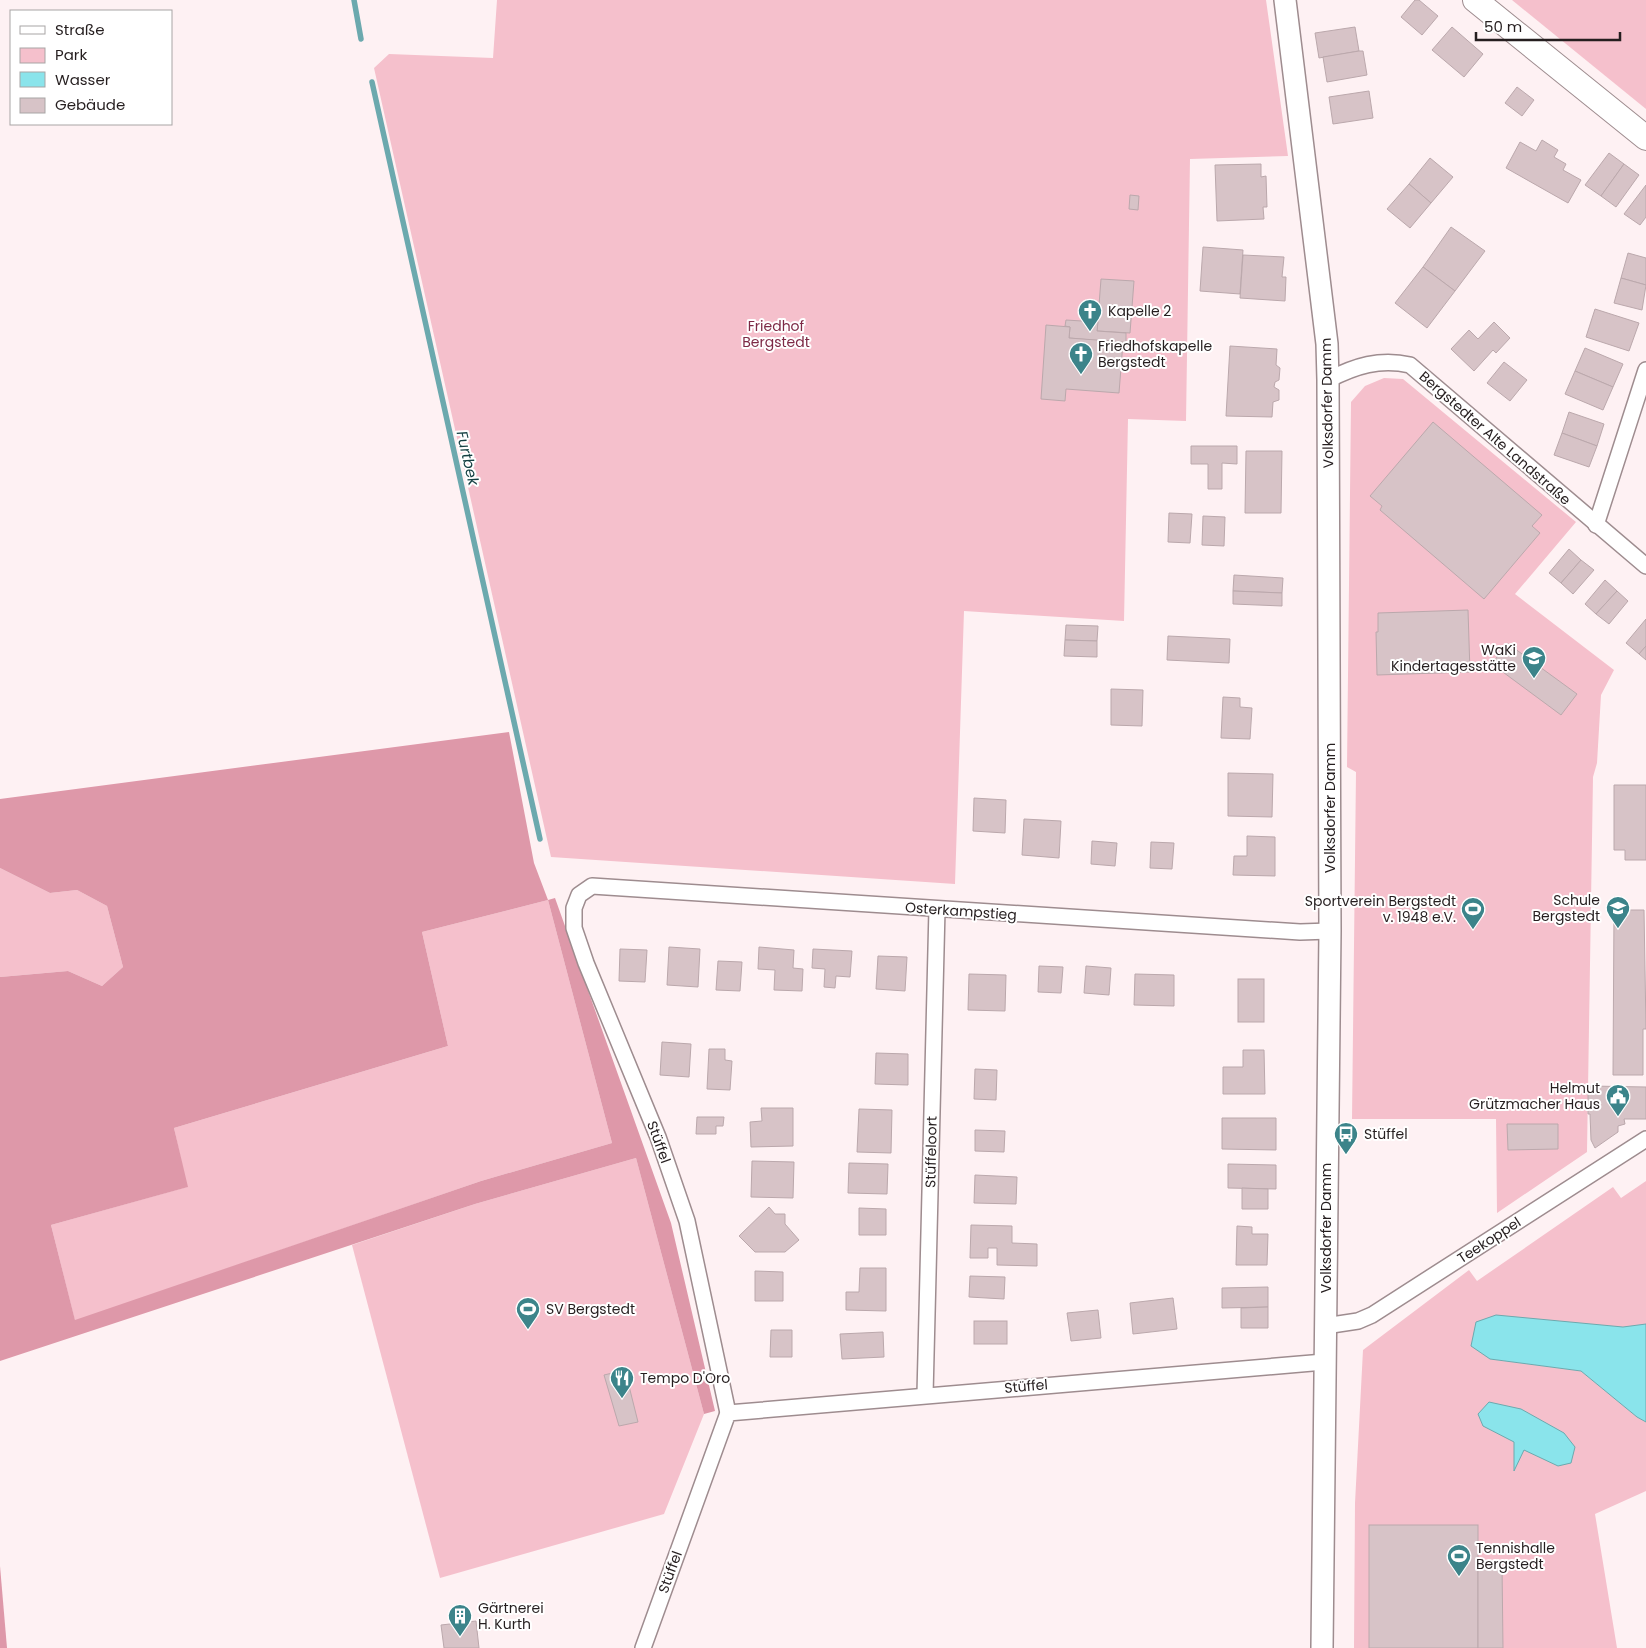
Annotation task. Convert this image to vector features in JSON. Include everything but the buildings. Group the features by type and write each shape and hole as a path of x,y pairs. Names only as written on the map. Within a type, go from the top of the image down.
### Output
{"main road":[{"name":"Volksdorfer Damm","path":"1285,0 1327,344 1328,380 1330,931 1322,1648"},
{"path":"1475,0 1646,138"}],"street":[{"name":"Bergstedter Alte Landstraße","path":"1328,380 1355,367 1368,364 1382,362 1410,364 1646,566"},
{"path":"1596,525 1646,370"},
{"name":"Osterkampstieg","path":"592,886 1300,932 1330,931"},
{"name":"Stüffel","path":"592,886 579,895 574,908 574,928 586,963 658,1137 687,1221 728,1413 643,1648"},
{"name":"Stüffeloort","path":"925,1395 937,909"},
{"name":"Teekoppel","path":"1325,1326 1358,1321 1372,1315 1646,1139"},
{"name":"Stüffel","path":"728,1413 1324,1362"}],"green space":[{"name":"Friedhof Bergstedt","path":"497,0 1266,0 1288,156 1190,159 1186,421 1128,419 1124,621 964,611 955,884 551,857 374,68 389,54 493,58"},
{"path":"1512,0 1646,0 1646,109"},
{"name":"Sportverein Bergstedt v. 1948 e.V.","path":"1384,378 1403,379 1576,522 1515,594 1614,670 1601,695 1597,763 1593,777 1587,1152 1497,1213 1496,1119 1352,1119 1356,772 1347,767 1351,402 1365,386"},
{"path":"0,868 50,893 77,890 107,906 123,967 102,986 68,971 0,977"},
{"path":"548,900 612,1143 481,1181 75,1321 51,1225 187,1187 174,1128 448,1046 422,932"},
{"name":"SV Bergstedt","path":"636,1158 704,1414 664,1514 440,1578 352,1245 475,1204"},
{"path":"1646,1181 1646,1324 1490,1359 1581,1371 1637,1417 1646,1422 1646,1491 1595,1514 1617,1648 1354,1648 1355,1503 1363,1350 1469,1270 1477,1281 1613,1187 1621,1198"}],"shaded area":[{"path":"509,732 534,863 548,900 555,898 671,1223 715,1411 704,1414 636,1158 475,1204 0,1361 0,977 68,971 102,986 123,967 107,906 77,890 50,893 0,868 0,799","holes":["548,900 612,1143 481,1181 75,1320 51,1225 188,1187 174,1128 448,1046 422,932"]},
{"path":"0,1566 7,1648 0,1648"}],"water":[{"path":"1496,1315 1623,1327 1646,1324 1646,1422 1637,1417 1581,1371 1490,1359 1471,1346 1476,1322"},
{"path":"1489,1402 1521,1409 1564,1433 1575,1447 1571,1463 1558,1466 1524,1450 1514,1471 1514,1442 1483,1426 1478,1414"}],"waterway":[{"name":"Furtbek","path":"354,0 361,39"},
{"name":"Furtbek","path":"372,82 540,839"}],"place":[{"name":"Kapelle 2","path":"1090,332"},
{"name":"Friedhofskapelle Bergstedt","path":"1081,375"},
{"name":"WaKi Kindertagesstätte","path":"1534,679"},
{"name":"Schule Bergstedt","path":"1618,929"},
{"name":"Sportverein Bergstedt v. 1948 e.V.","path":"1473,930"},
{"name":"Helmut Grützmacher Haus","path":"1618,1117"},
{"name":"Stüffel","path":"1346,1155"},
{"name":"SV Bergstedt","path":"528,1330"},
{"name":"Tempo D'Oro","path":"622,1399"},
{"name":"Tennishalle Bergstedt","path":"1459,1577"},
{"name":"Gärtnerei H. Kurth","path":"460,1637"}]}
